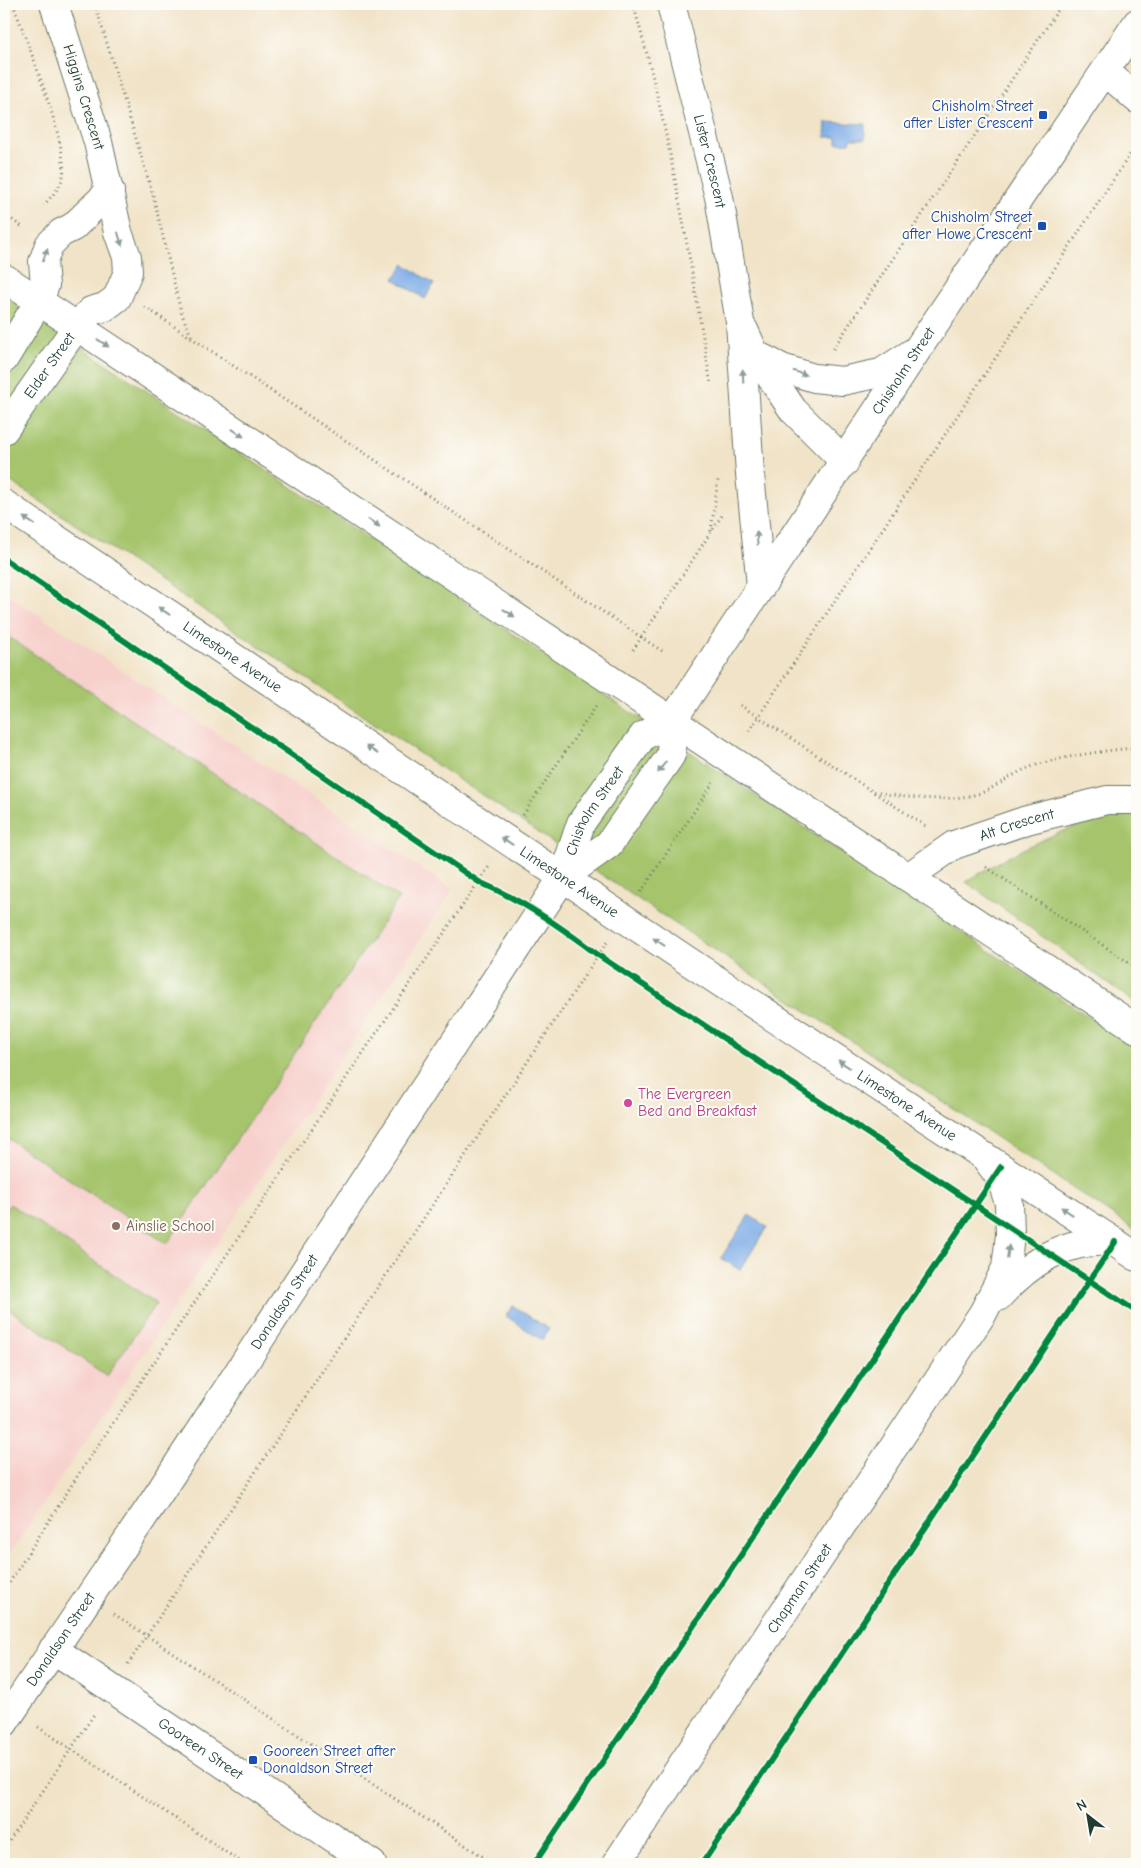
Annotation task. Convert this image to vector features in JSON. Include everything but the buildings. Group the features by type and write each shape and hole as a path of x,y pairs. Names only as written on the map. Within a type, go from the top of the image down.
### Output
{"street":[{"name":"Higgins Crescent","path":"54,4 95,133 118,232 127,258 128,272 117,298 105,307 92,311 77,326"},
{"name":"Lister Crescent","path":"671,4 719,197 740,322 750,474 762,586"},
{"name":"Chisholm Street","path":"562,877 610,844 671,754 672,721 845,462 917,350 1137,23"},
{"path":"1106,71 1137,99"},
{"path":"4,359 39,301 45,285 43,262 49,245 61,233 73,227 110,191"},
{"path":"4,278 1137,1029"},
{"name":"Lister Crescent","path":"740,322 755,354 793,410 845,462"},
{"name":"Elder Street","path":"4,430 77,326"},
{"path":"755,354 782,368 814,378 842,382 881,373 917,350"},
{"name":"Limestone Avenue","path":"4,504 562,877 1126,1250"},
{"name":"Alt Crescent","path":"908,877 954,845 1027,820 1107,800 1137,800"},
{"name":"Donaldson Street","path":"8,1716 89,1597 562,877"},
{"name":"Chapman Street","path":"616,1864 983,1313 1006,1268 1010,1235 1009,1203 1000,1179 985,1157"},
{"name":"Chapman Street","path":"983,1313 1017,1276 1042,1257 1082,1243 1126,1250"},
{"name":"Gooreen Street","path":"53,1649 372,1864"}],"path":[{"path":"13,4 56,130 63,164 63,177 54,193 42,208"},
{"path":"96,4 153,195 181,312 192,338"},
{"path":"633,4 649,59 677,187 712,385"},
{"path":"814,378 1062,4"},
{"path":"748,730 1137,144"},
{"path":"146,308 662,651"},
{"path":"633,650 750,474"},
{"path":"711,532 719,475"},
{"path":"522,817 599,701"},
{"path":"740,705 758,717"},
{"path":"873,792 910,798 933,798 981,792 1028,768 1063,759 1137,748"},
{"path":"637,897 717,778"},
{"path":"4,1591 88,1461 493,861"},
{"path":"471,876 487,885"},
{"path":"4,1850 611,936"},
{"path":"592,950 606,961"},
{"path":"89,1597 494,1864"},
{"path":"8,1716 70,1749 244,1864"}],"shaded area":[{"name":"Ainslie School","path":"4,592 453,890 4,1563"}],"green space":[{"path":"4,296 1137,1049 1137,1231 4,477"},
{"name":"Ainslie School","path":"4,634 399,898 167,1244 4,1136"},
{"path":"1137,814 1137,1004 966,882 1027,847 1069,829 1091,822"},
{"path":"10,1204 156,1303 107,1376 4,1306 4,1213"}],"water":[{"path":"826,122 865,124 865,139 851,139 850,143 837,143 837,137 825,137"},
{"path":"404,264 434,284 425,299 394,279"},
{"path":"749,1215 767,1227 740,1270 721,1258"},
{"path":"513,1306 549,1329 542,1340 506,1316"}],"cycle path":[{"path":"4,559 479,882 511,897 541,915 598,955 1137,1312"},
{"path":"534,1864 1001,1167"},
{"path":"702,1864 1115,1242"}],"place":[{"name":"Chisholm Street after Lister Crescent","path":"1043,115"},
{"name":"Chisholm Street after Howe Crescent","path":"1042,226"},
{"name":"The Evergreen Bed and Breakfast","path":"628,1103"},
{"name":"Ainslie School","path":"116,1226"},
{"name":"Gooreen Street after Donaldson Street","path":"253,1760"}]}
